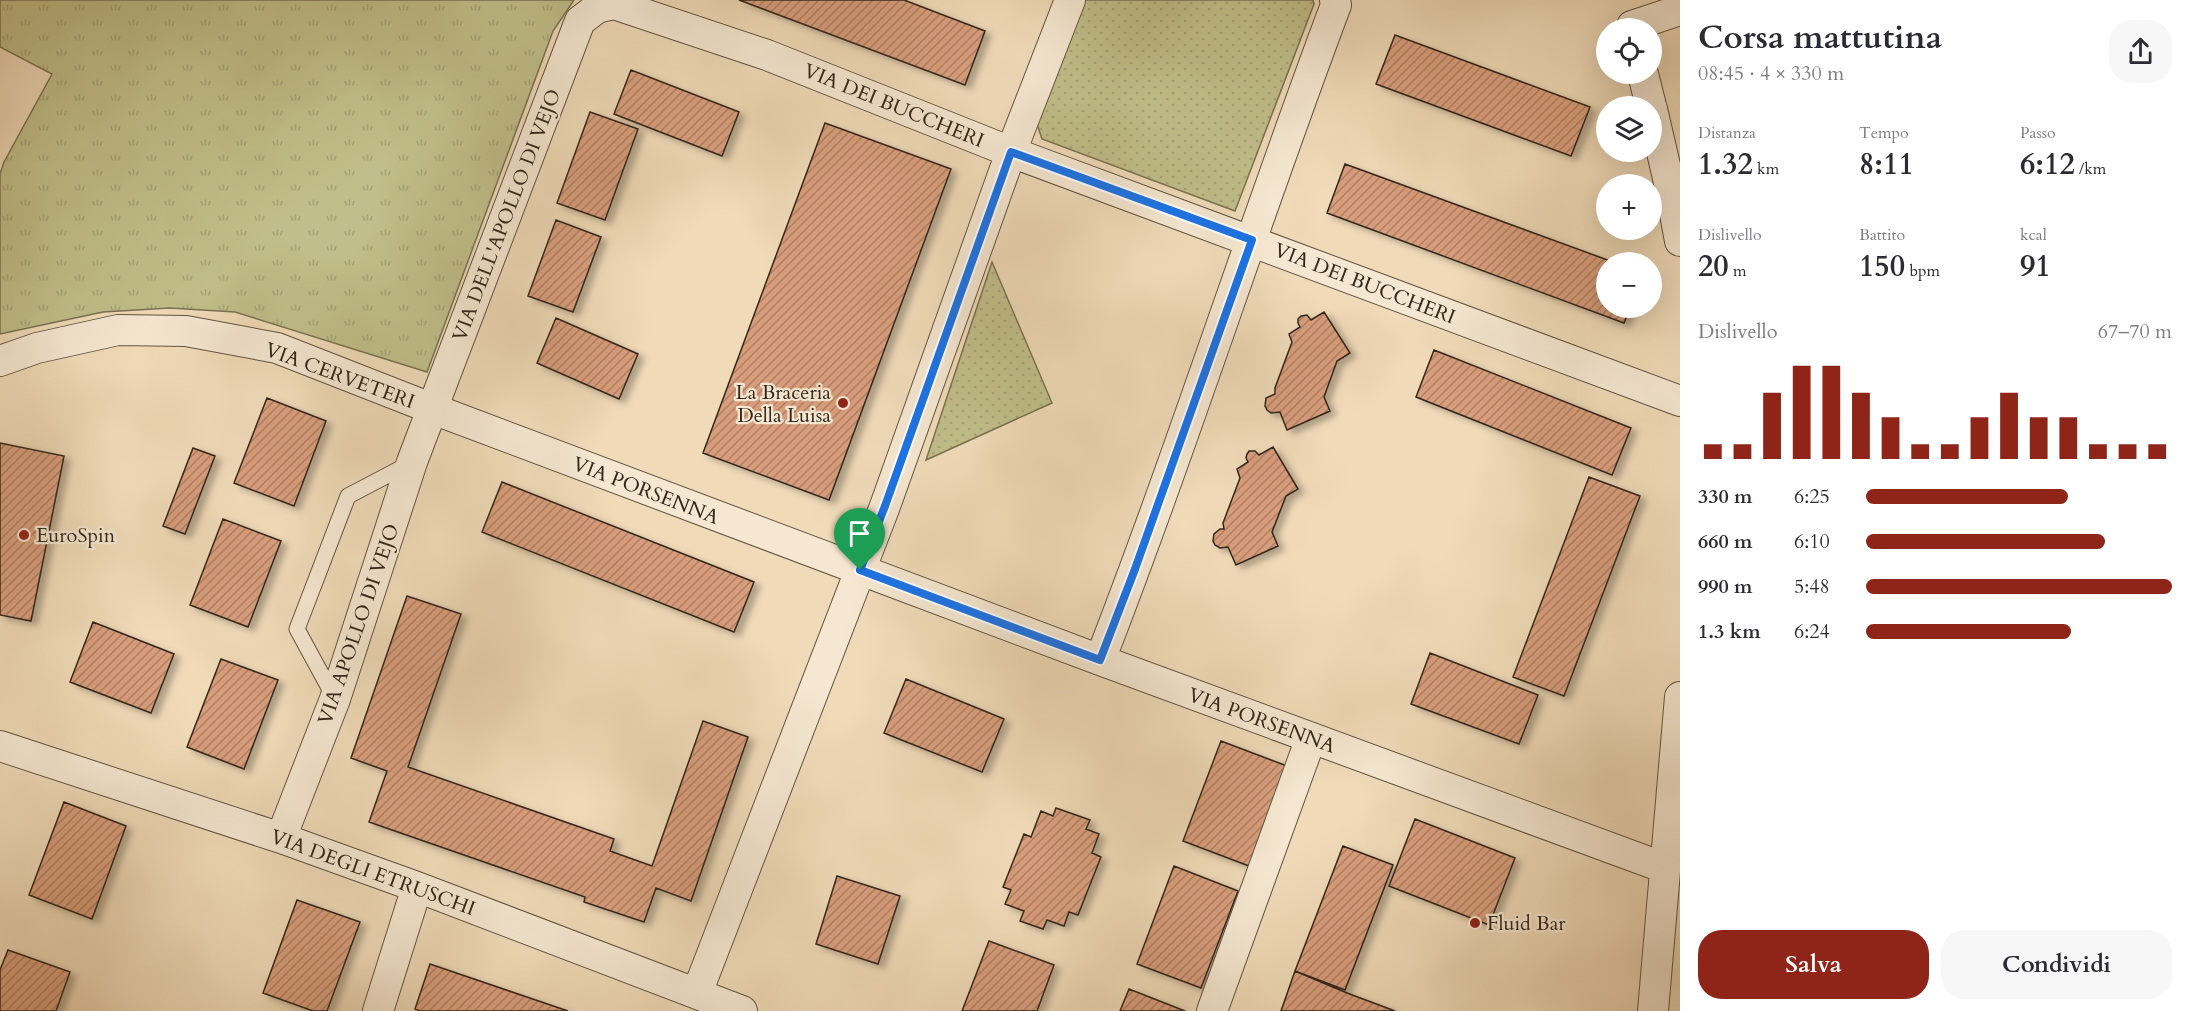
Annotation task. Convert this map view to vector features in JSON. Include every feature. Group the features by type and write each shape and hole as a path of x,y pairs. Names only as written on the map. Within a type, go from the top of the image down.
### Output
{"street":[{"path":"698,993 885,506 1011,152 1070,0"},
{"path":"1100,660 1135,569 1295,114 1336,5 1335,0"},
{"name":"VIA DEI BUCCHERI","path":"580,21 597,8 614,4 767,55 1011,152 1680,401"},
{"path":"1630,18 1680,10"},
{"name":"VIA DELL'APOLLO DI VEJO","path":"433,409 580,21"},
{"path":"1662,154 1680,242"},
{"name":"VIA CERVETERI","path":"0,362 37,348 118,330 186,331 277,348 433,409"},
{"name":"VIA APOLLO DI VEJO","path":"281,838 335,699 412,462 433,409"},
{"name":"VIA PORSENNA","path":"433,409 1100,660 1665,868"},
{"path":"1653,1011 1680,697"},
{"path":"1212,1011 1311,738"},
{"name":"VIA DEGLI ETRUSCHI","path":"0,746 281,838 417,887 742,1011"},
{"path":"378,1011 417,887"}],"lane":[{"path":"335,699 297,629 348,496 412,462"}],"green space":[{"path":"0,0 574,0 553,31 427,372 235,312 170,308 103,312 0,334 0,174 4,162 52,74 0,47"},
{"path":"1083,0 1313,0 1314,4 1235,211 1042,139 1037,124"},
{"path":"992,262 1052,403 926,460"}],"building":[{"path":"739,0 904,0 985,31 965,85"},
{"path":"1395,35 1590,107 1571,156 1376,84"},
{"path":"631,70 739,112 722,156 614,114"},
{"path":"590,112 638,129 605,220 557,203"},
{"path":"825,123 951,169 829,500 703,453"},
{"path":"1345,164 1596,256 1596,313 1327,213"},
{"path":"556,220 601,237 573,312 528,296"},
{"path":"1324,312 1350,353 1337,361 1324,397 1330,411 1287,430 1280,412 1271,413 1267,410 1266,398 1275,394 1275,388 1292,342 1289,334 1300,327 1298,319 1307,315 1311,320"},
{"path":"556,318 638,354 619,399 537,363"},
{"path":"1610,318 1626,318 1624,323"},
{"path":"1434,350 1631,428 1612,475 1416,397"},
{"path":"267,398 326,421 294,506 234,483"},
{"name":"EuroSpin","path":"0,443 64,456 31,621 0,615"},
{"path":"1273,447 1298,489 1286,496 1272,532 1278,546 1236,565 1228,547 1220,548 1215,545 1214,534 1224,529 1223,523 1240,478 1237,469 1248,462 1246,458 1249,451 1255,451 1259,455"},
{"path":"193,448 215,456 185,534 163,526"},
{"path":"1589,477 1640,496 1564,696 1513,677"},
{"path":"502,482 754,582 734,632 482,532"},
{"path":"223,519 281,541 248,627 190,605"},
{"path":"407,596 461,614 408,767 614,839 610,851 652,866 703,721 748,737 691,901 656,888 644,922 584,902 585,897 369,822 387,771 351,758"},
{"path":"93,622 174,654 151,713 70,682"},
{"path":"1430,653 1538,695 1519,744 1411,704"},
{"path":"221,659 278,680 244,769 187,747"},
{"path":"906,679 1004,719 982,772 884,733"},
{"path":"1221,741 1287,766 1249,866 1183,841"},
{"path":"64,802 126,826 92,919 29,895"},
{"path":"1056,808 1090,820 1086,829 1099,834 1092,853 1101,857 1078,915 1069,912 1064,926 1047,920 1043,929 1020,921 1024,911 1005,904 1011,890 1003,887 1024,834 1031,837 1041,811 1053,816"},
{"path":"1415,819 1515,858 1489,925 1389,886"},
{"path":"1343,846 1393,865 1345,990 1295,971"},
{"path":"1174,866 1238,891 1201,988 1137,964"},
{"path":"837,876 900,896 878,964 816,944"},
{"path":"297,900 360,922 327,1011 313,1011 263,993"},
{"path":"989,941 1054,965 1037,1011 962,1011"},
{"path":"8,950 70,972 56,1011 0,1011 0,970"},
{"path":"430,964 568,1011 420,1011 415,1009"},
{"path":"1295,971 1347,993 1395,1011 1281,1011"},
{"path":"1129,989 1185,1011 1120,1011"}],"place":[{"name":"La Braceria Della Luisa","path":"843,403"},
{"name":"EuroSpin","path":"24,535"},
{"name":"Fluid Bar","path":"1475,923"}],"route":[{"path":"1011,152 1252,240 1135,569 1100,660 860,570 1011,152"}]}
